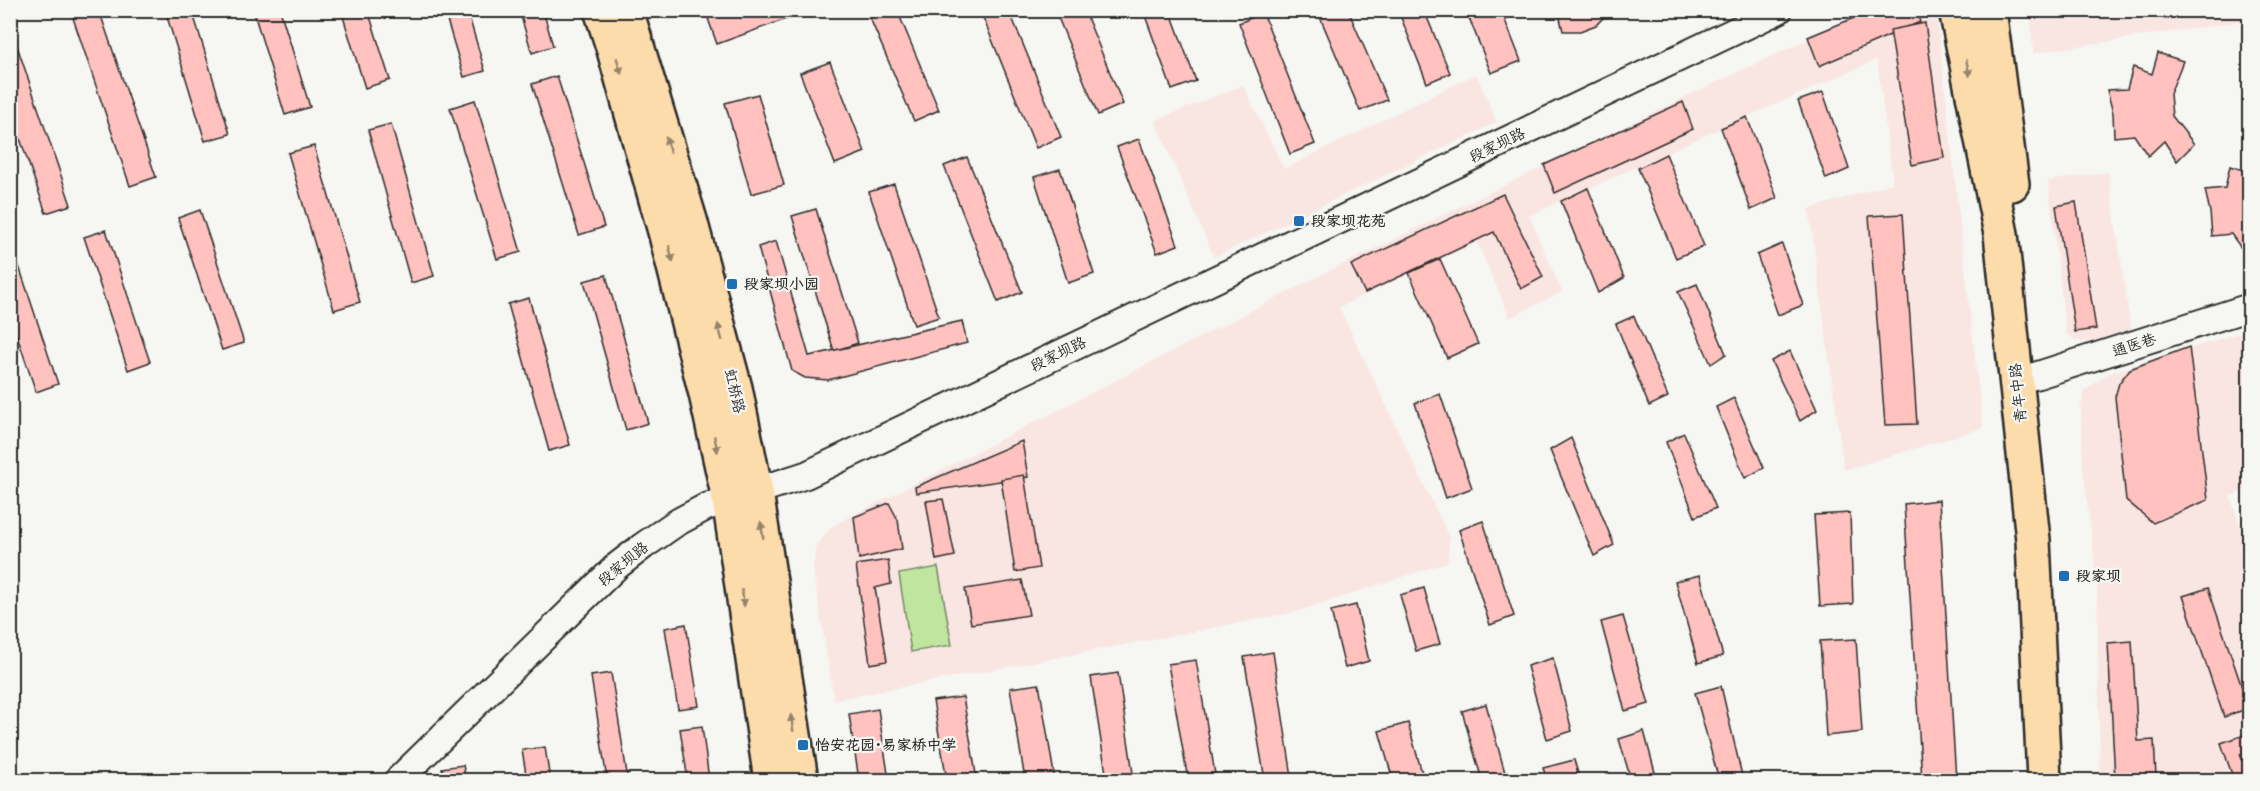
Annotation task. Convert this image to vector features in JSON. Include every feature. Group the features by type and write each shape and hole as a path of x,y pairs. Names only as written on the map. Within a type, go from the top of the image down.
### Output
{"main road":[{"name":"虹桥路","path":"601,10 742,495 801,780"},
{"name":"虹桥路","path":"626,10 661,122 735,388 742,495 771,780"},
{"name":"青年中路","path":"1956,10 2001,234 2026,378 2053,577 2061,780"},
{"name":"青年中路","path":"1989,10 2006,134 2026,378 2044,780"}],"street":[{"name":"段家坝路","path":"398,780 617,567 676,523 706,507 806,475 1779,10"},
{"name":"通医巷","path":"2026,378 2250,307"}],"shaded area":[{"path":"2249,10 2249,20 2033,53 2030,11"},
{"path":"1868,11 1936,11 1983,428 1844,470 1809,209 1893,183 1877,60 1529,216 1562,292 1510,318 1477,242 1339,307 1449,537 1448,562 1296,612 834,700 813,569 816,546 832,526 1323,274 1696,92"},
{"path":"1476,74 1497,122 1214,257 1155,121 1243,85 1284,169"},
{"path":"2108,172 2131,330 2089,342 2076,341 2066,333 2048,181"},
{"path":"2249,330 2249,489 2230,496 2249,551 2249,780 2100,780 2097,583 2083,468 2081,404 2086,390 2107,374"}],"green space":[{"path":"938,567 952,645 911,652 899,574"}],"building":[{"path":"84,10 99,10 156,177 130,186 72,15"},
{"path":"165,10 192,10 230,134 205,141"},
{"path":"253,10 280,10 310,107 285,115"},
{"path":"341,10 368,10 390,80 365,88"},
{"path":"444,10 467,10 485,71 464,77"},
{"path":"519,10 543,10 553,46 532,53"},
{"path":"705,10 787,10 789,18 717,44"},
{"path":"887,10 897,10 939,110 914,121 870,18"},
{"path":"980,10 1009,10 1061,137 1036,148"},
{"path":"1055,10 1084,10 1123,104 1098,115"},
{"path":"1143,10 1170,10 1196,81 1172,90"},
{"path":"1317,10 1348,10 1387,100 1360,111"},
{"path":"1398,10 1424,10 1450,73 1427,83"},
{"path":"1466,10 1501,10 1521,61 1491,73"},
{"path":"1558,10 1613,10 1596,25 1580,31 1563,31"},
{"path":"1873,10 1916,10 1920,22 1819,66 1808,37"},
{"path":"1263,13 1315,144 1290,154 1239,23"},
{"path":"1925,23 1944,158 1912,165 1890,30"},
{"path":"10,34 13,34 71,205 46,213 10,110"},
{"path":"2158,53 2183,61 2170,94 2172,116 2194,144 2177,161 2164,141 2148,156 2134,135 2114,137 2113,113 2107,90 2127,89 2133,67 2152,74"},
{"path":"830,62 865,152 835,164 800,73"},
{"path":"557,76 604,227 579,235 532,84"},
{"path":"1823,92 1849,169 1826,179 1798,101"},
{"path":"758,94 784,185 751,194 725,103"},
{"path":"475,100 521,252 497,259 450,108"},
{"path":"1683,102 1693,129 1555,193 1544,165"},
{"path":"1747,117 1777,198 1751,210 1721,128"},
{"path":"391,124 434,276 411,283 368,130"},
{"path":"1139,139 1178,245 1157,253 1117,147"},
{"path":"314,146 360,302 334,310 288,153"},
{"path":"1666,154 1704,246 1676,258 1638,168"},
{"path":"967,157 1022,292 998,302 944,166"},
{"path":"2230,166 2250,172 2250,252 2246,255 2231,234 2212,236 2205,190 2225,188"},
{"path":"1060,169 1094,274 1068,283 1034,177"},
{"path":"894,184 939,317 914,325 869,192"},
{"path":"1588,188 1624,278 1598,293 1561,201"},
{"path":"1503,194 1543,277 1521,289 1494,232 1365,293 1351,265"},
{"path":"2076,202 2096,329 2075,332 2056,206"},
{"path":"816,209 858,343 834,351 792,216"},
{"path":"200,210 244,343 222,350 178,218"},
{"path":"1903,214 1917,424 1885,425 1869,216"},
{"path":"106,230 150,362 128,370 84,237"},
{"path":"776,241 809,356 962,321 967,343 828,380 805,378 792,371 758,247"},
{"path":"1782,244 1803,305 1778,315 1757,255"},
{"path":"14,251 58,384 36,392 10,315 10,253"},
{"path":"1440,259 1478,344 1447,358 1409,273"},
{"path":"606,275 648,423 626,430 584,281"},
{"path":"1697,284 1726,354 1711,364 1678,292"},
{"path":"529,298 570,445 549,451 508,304"},
{"path":"1634,316 1668,397 1649,406 1616,324"},
{"path":"2189,347 2208,500 2153,523 2126,500 2115,397 2119,383 2130,369"},
{"path":"1790,351 1817,410 1800,421 1771,361"},
{"path":"1440,394 1472,488 1446,498 1415,403"},
{"path":"1734,398 1764,468 1745,478 1716,407"},
{"path":"1684,433 1716,508 1695,517 1666,442"},
{"path":"1571,438 1614,545 1594,556 1550,450"},
{"path":"1022,441 1028,477 916,493 915,487"},
{"path":"1024,475 1039,568 1015,572 1001,479"},
{"path":"943,499 955,556 936,560 926,501"},
{"path":"1939,500 1956,780 1922,780 1904,504"},
{"path":"889,503 898,520 902,549 859,559 854,517"},
{"path":"1850,513 1853,604 1820,606 1814,515"},
{"path":"1483,521 1514,616 1490,625 1459,530"},
{"path":"888,560 891,584 875,588 887,661 870,664 856,565"},
{"path":"1700,575 1723,656 1698,663 1675,581"},
{"path":"1022,580 1029,615 971,624 965,589"},
{"path":"1424,588 1440,644 1416,651 1400,595"},
{"path":"2208,588 2249,708 2224,717 2183,596"},
{"path":"1356,605 1369,661 1345,668 1331,611"},
{"path":"1623,616 1649,704 1625,711 1601,622"},
{"path":"686,624 699,706 678,709 665,628"},
{"path":"1856,639 1862,732 1826,736 1820,641"},
{"path":"2132,641 2138,741 2154,740 2156,777 2115,779 2108,643"},
{"path":"1273,652 1292,777 1265,780 1244,657"},
{"path":"1553,658 1572,731 1547,739 1527,666"},
{"path":"1196,660 1216,780 1188,780 1168,664"},
{"path":"611,673 628,780 607,780 591,676"},
{"path":"1118,673 1134,780 1107,780 1091,677"},
{"path":"1039,684 1055,780 1025,780 1010,688"},
{"path":"1721,686 1743,780 1719,780 1695,693"},
{"path":"963,697 977,780 947,780 933,701"},
{"path":"1486,704 1507,780 1482,780 1462,711"},
{"path":"878,709 889,780 859,780 849,714"},
{"path":"1408,723 1424,780 1393,780 1379,731"},
{"path":"702,726 709,780 688,780 680,729"},
{"path":"1644,731 1657,780 1631,780 1619,739"},
{"path":"2250,733 2250,751 2240,754 2250,780 2234,780 2221,743"},
{"path":"545,747 550,780 527,780 522,750"},
{"path":"1574,760 1580,780 1547,780 1543,768"},
{"path":"463,765 466,780 444,780 442,768"}],"place":[{"name":"段家坝花苑","path":"1299,221"},
{"name":"段家坝小园","path":"732,284"},
{"name":"段家坝","path":"2064,576"},
{"name":"怡安花园·易家桥中学","path":"803,745"}]}
